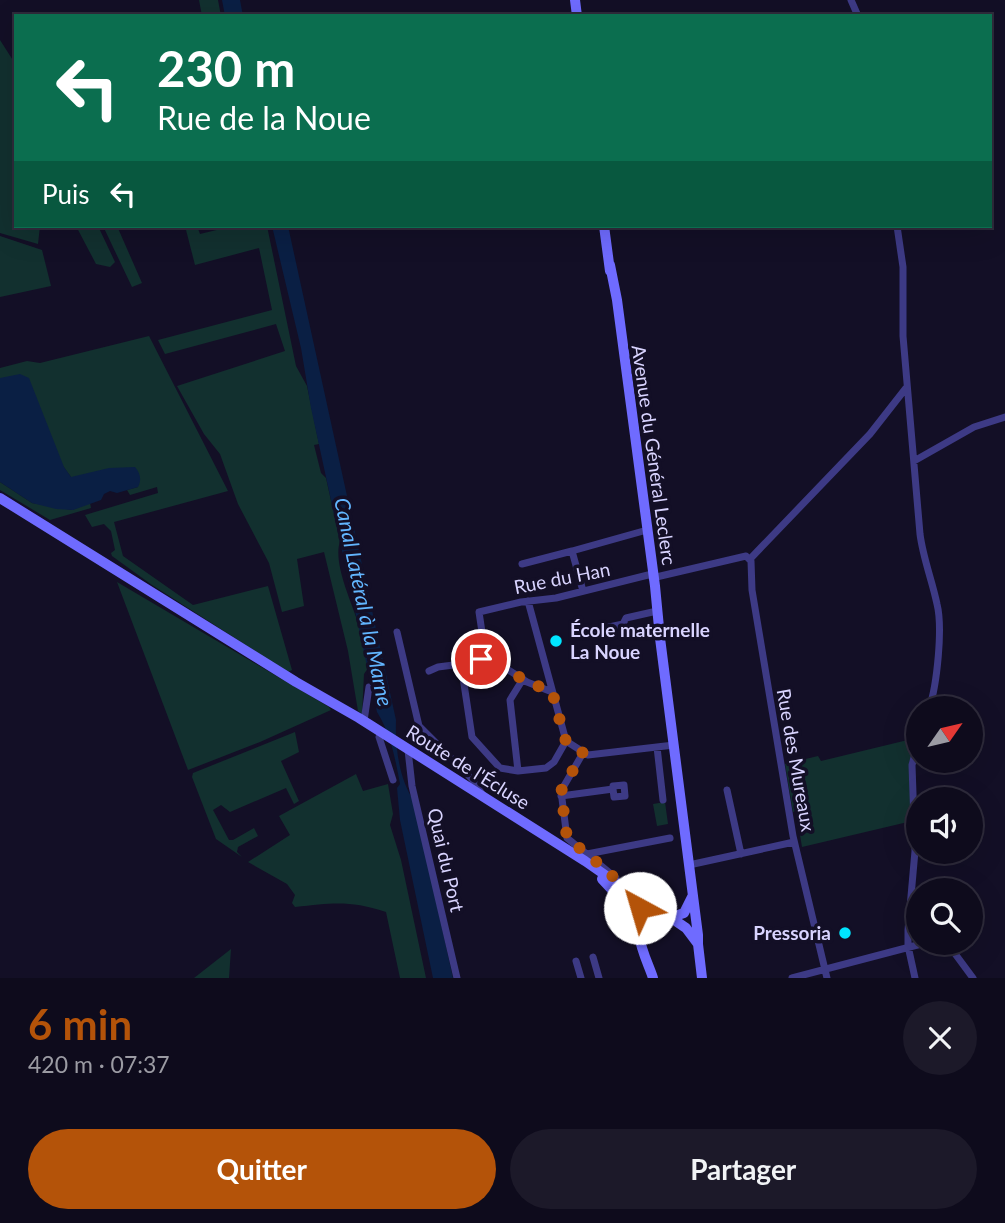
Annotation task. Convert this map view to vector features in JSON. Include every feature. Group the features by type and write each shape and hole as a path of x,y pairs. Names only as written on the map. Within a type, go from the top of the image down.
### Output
{"main road":[{"name":"Avenue du Général Leclerc","path":"604,228 617,300 647,530 702,978"},
{"name":"Route de l'Écluse","path":"0,498 296,682 364,721 484,798 586,858 624,890 632,907 653,978"},
{"name":"Route de l'Écluse","path":"586,858 609,886 632,907 672,917"},
{"path":"672,917 684,913 692,897"},
{"path":"638,930 641,918 649,911"},
{"path":"672,917 698,944"}],"street":[{"path":"897,228 903,267 903,336 922,554 938,614 933,696"},
{"path":"748,557 870,434 907,387"},
{"path":"914,461 974,427 1005,417"},
{"path":"522,564 647,530"},
{"path":"572,551 583,591"},
{"name":"Rue du Han","path":"486,659 479,612 748,557"},
{"name":"Rue des Mureaux","path":"748,557 794,842 826,974"},
{"path":"528,601 566,741 590,755 657,747 674,750"},
{"path":"591,631 623,624 626,618 657,610"},
{"path":"397,632 419,726 472,779 484,798"},
{"path":"429,671 486,659 552,691"},
{"path":"461,664 472,737 500,768 518,771 551,765 566,741"},
{"path":"518,771 510,700 523,679"},
{"path":"364,721 369,687"},
{"path":"381,732 379,737 393,780"},
{"path":"657,747 663,800"},
{"name":"Quai du Port","path":"408,750 411,779 457,978"},
{"path":"583,753 562,788 561,796 568,840 586,858 670,838"},
{"path":"912,774 915,851 913,878"},
{"path":"561,796 613,789"},
{"path":"727,790 741,853"},
{"path":"689,865 794,842"},
{"path":"792,978 826,974 906,947"},
{"path":"910,955 915,978"},
{"path":"956,955 973,978"},
{"path":"593,957 599,978"},
{"path":"576,961 581,978"}],"green space":[{"path":"199,0 218,0 221,14 202,14"},
{"path":"0,40 14,62 14,228 40,228 38,244 0,233"},
{"path":"77,228 99,228 115,262 110,267 96,264"},
{"path":"104,228 118,228 142,283 132,287"},
{"path":"186,228 198,228 200,234 225,228 267,228 296,366 307,386 319,444 314,445 321,473 326,478 340,541 340,570 359,626 368,668 364,674 362,714 358,711 348,651 324,552 297,559 304,606 282,612 269,563 238,504 220,454 204,434 177,386 285,351 276,324 165,354 158,340 272,310 259,248 195,265"},
{"path":"0,236 42,250 51,286 0,297"},
{"path":"149,336 228,491 114,522 123,556 193,605 268,586 292,670 288,672 152,585 112,556 111,553 115,550 111,531 104,524 92,527 85,515 158,493 157,487 130,495 127,490 138,487 71,477 0,380 0,368 27,361 40,363"},
{"path":"0,482 32,503 72,510 90,503 91,508 50,520 0,490"},
{"path":"117,582 329,707 331,710 188,770"},
{"path":"295,732 299,752 281,761 299,801 294,804 286,788 230,812 221,805 213,810 229,840 254,828 258,836 238,847 237,852 242,857 216,839 192,777 193,773"},
{"path":"906,740 906,774 910,774 910,787 906,787 906,822 802,847 785,764 818,756 821,761"},
{"path":"356,774 363,791 388,784 393,814 390,825 401,860 426,978 400,978 386,912 341,904 295,907 292,903 295,895 287,884 248,862 290,835 279,816"},
{"path":"665,802 668,824 657,826 653,804"},
{"path":"231,949 229,978 194,978"}],"water":[{"path":"222,0 240,0 243,14 225,14"},
{"name":"Canal Latéral à la Marne","path":"272,228 288,228 396,720 399,762 414,801 453,978 433,978 400,820 397,788 400,784 389,738 377,712 311,408 301,348"},
{"path":"20,374 29,378 64,467 71,477 109,468 135,467 140,476 138,487 117,493 110,491 104,494 101,500 73,510 32,503 0,482 0,378"}],"place":[{"name":"École maternelle La Noue","path":"556,641"},
{"name":"Pressoria","path":"845,933"}],"route":[{"path":"481,659 493,660 527,682 552,691 566,741 583,753 561,791 567,838 609,872 640,908"}]}
